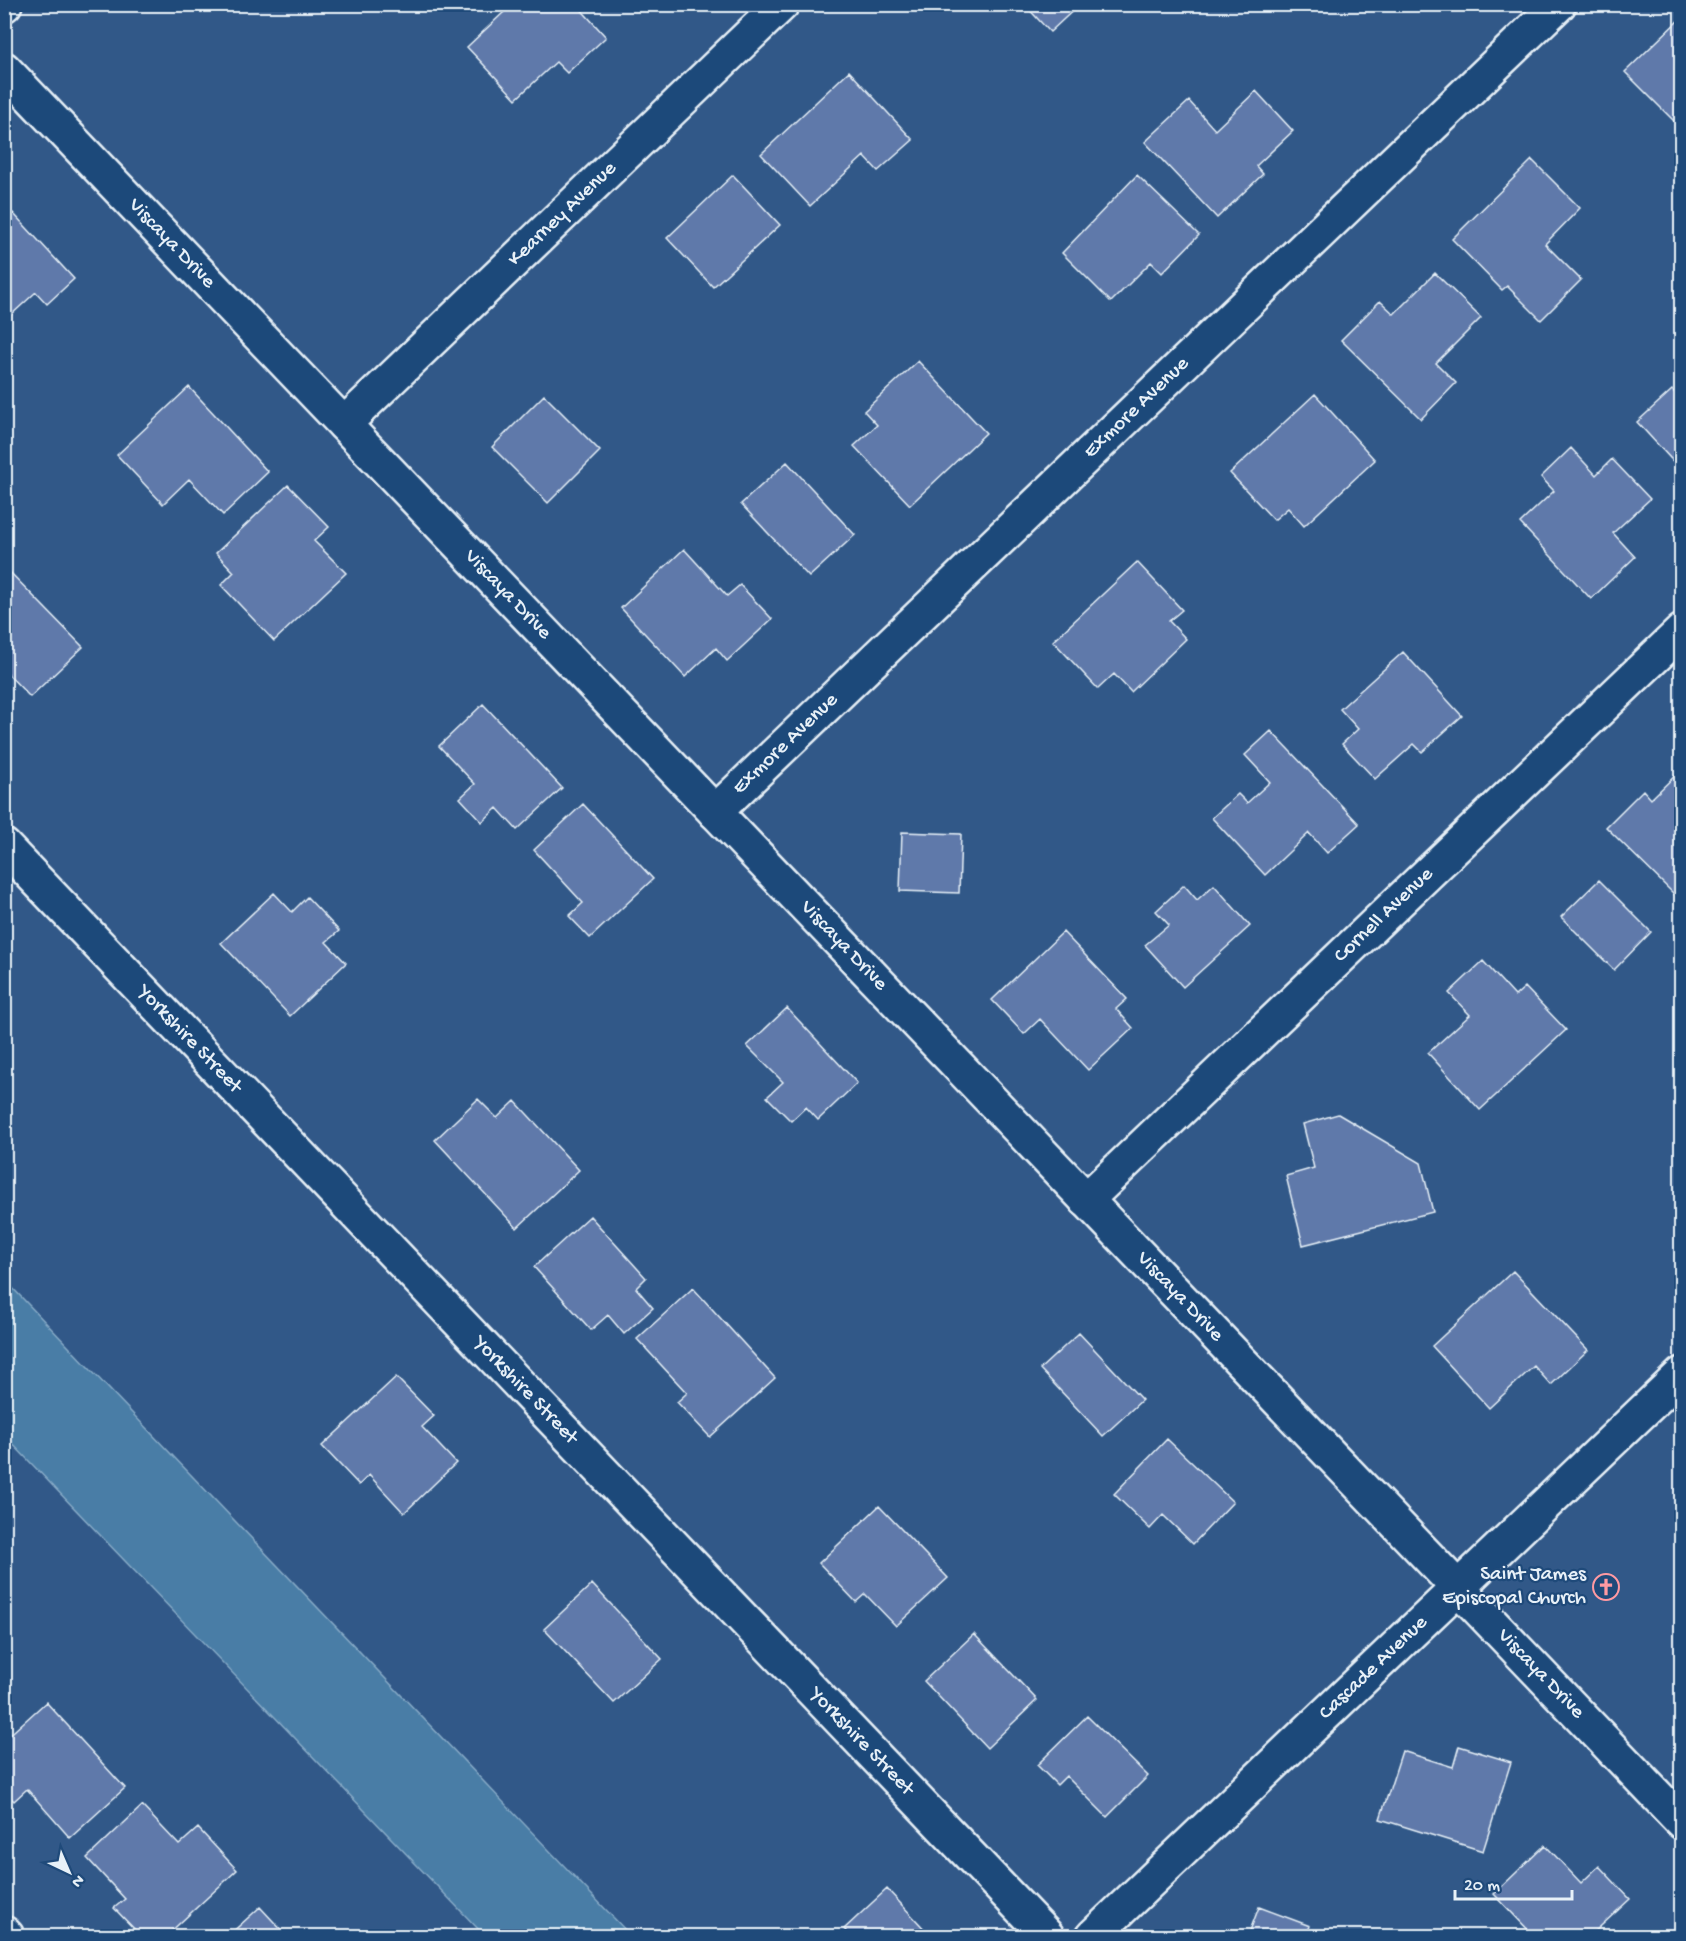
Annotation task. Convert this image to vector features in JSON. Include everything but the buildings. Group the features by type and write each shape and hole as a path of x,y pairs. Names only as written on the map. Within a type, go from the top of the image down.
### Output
{"street":[{"name":"Kearney Avenue","path":"344,424 782,4"},
{"name":"Exmore Avenue","path":"715,812 1559,4"},
{"name":"Viscaya Drive","path":"4,69 1682,1822"},
{"name":"Cornell Avenue","path":"1086,1200 1682,631"},
{"name":"Yorkshire Street","path":"4,846 1047,1936"},
{"name":"Cascade Avenue","path":"1093,1936 1682,1374"}],"water":[{"path":"4,1280 631,1936 485,1936 5,1436"}],"place":[{"name":"Saint James Episcopal Church","path":"1606,1587"}]}
